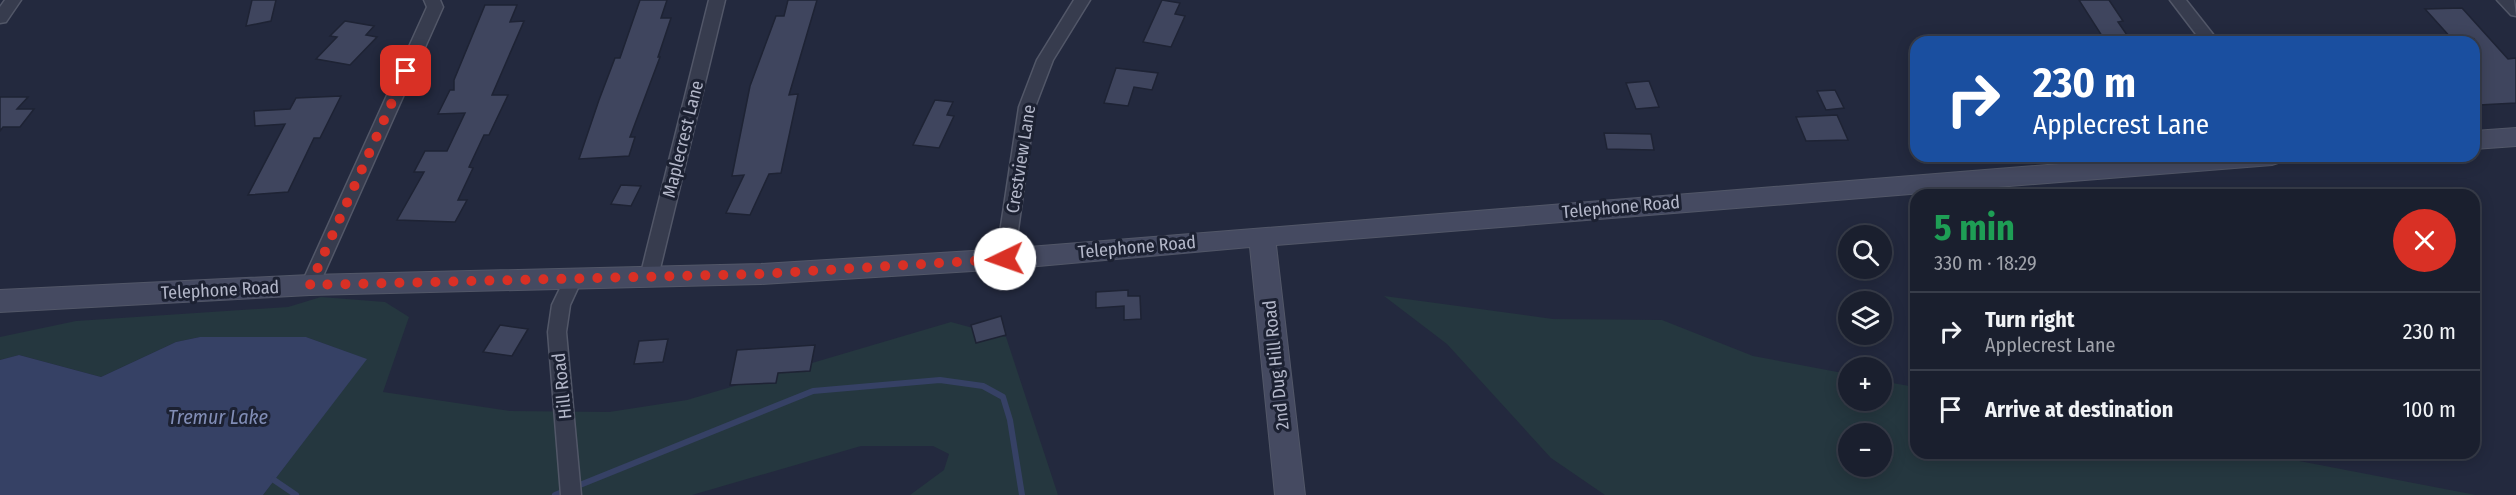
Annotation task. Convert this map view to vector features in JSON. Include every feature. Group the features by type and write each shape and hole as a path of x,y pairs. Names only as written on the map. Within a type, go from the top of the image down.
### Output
{"street":[{"path":"0,18 13,0"},
{"path":"310,285 435,7 432,0"},
{"name":"Maplecrest Lane","path":"650,277 717,0"},
{"name":"Crestview Lane","path":"1005,259 1027,107 1045,60 1082,0"},
{"path":"2178,0 2206,36"},
{"path":"2505,0 2516,11"},
{"path":"2480,140 2516,137"},
{"name":"Telephone Road","path":"0,301 310,285 650,277 1005,259 1262,236 2196,162"},
{"name":"2nd Dug Hill Road","path":"1262,236 1290,495"},
{"name":"Hill Road","path":"571,495 570,459 557,332 561,305 573,279"}],"shaded area":[{"path":"1384,296 1553,319 1662,320 1753,356 1838,372 1838,411 1892,411 1892,383 1910,386 1910,459 2288,459 2476,495 1605,495 1551,458 1447,344"},
{"path":"321,297 385,302 409,317 383,392 510,411 609,412 687,400 951,322 1006,337 1058,495 910,495 944,470 949,454 933,446 861,446 692,495 263,495 366,359 306,337 200,337 176,342 101,377 19,355 0,360 0,337 76,321 288,307"}],"water":[{"name":"Tremur Lake","path":"200,337 306,337 367,359 263,495 0,495 0,360 19,355 101,377 176,342"}],"building":[{"path":"252,0 276,0 271,21 246,26"},
{"path":"640,0 667,0 661,18 671,18 658,57 660,57 630,137 635,137 629,156 579,159 615,58 620,58"},
{"path":"788,0 817,0 789,95 798,94 781,173 769,174 750,215 726,213 744,175 732,176 750,86 776,16 784,16"},
{"path":"1162,0 1180,3 1175,14 1185,16 1171,47 1143,42"},
{"path":"2079,0 2109,0 2123,21 2118,22 2127,35 2102,36"},
{"path":"485,5 517,5 510,22 524,21 492,95 508,95 489,135 484,135 469,167 473,168 458,200 467,200 455,222 397,220 424,172 414,172 425,151 447,151 465,113 438,114 450,90 454,90 454,80"},
{"path":"2462,8 2508,59 2516,58 2516,103 2480,105 2480,36 2449,36 2425,9"},
{"path":"345,21 374,26 366,35 377,37 350,65 316,59 337,37 330,36"},
{"path":"1116,68 1158,73 1152,90 1134,87 1128,106 1104,103"},
{"path":"1649,81 1659,107 1636,109 1626,83"},
{"path":"1835,90 1844,108 1826,110 1817,91"},
{"path":"341,96 320,138 314,138 288,192 248,195 285,124 255,126 254,111 290,109 296,98"},
{"path":"0,97 28,97 17,109 34,109 20,127 3,127 0,131"},
{"path":"935,100 953,102 947,115 954,116 939,148 913,145"},
{"path":"1837,115 1848,140 1806,141 1796,117"},
{"path":"1604,133 1651,134 1654,150 1607,149"},
{"path":"621,185 641,186 631,206 611,204"},
{"path":"1128,290 1128,296 1140,296 1141,319 1124,320 1124,306 1096,308 1096,292"},
{"path":"1001,316 1006,335 976,343 971,325"},
{"path":"500,325 528,329 512,356 483,352"},
{"path":"668,339 663,362 634,364 639,341"},
{"path":"815,345 810,371 778,373 776,383 730,385 737,350"}],"waterway":[{"path":"555,495 813,391 940,380 983,386 1003,397 1010,420 1022,495"},
{"path":"274,480 296,495"}],"route":[{"path":"406,71 310,285 761,274 1005,259"}]}
